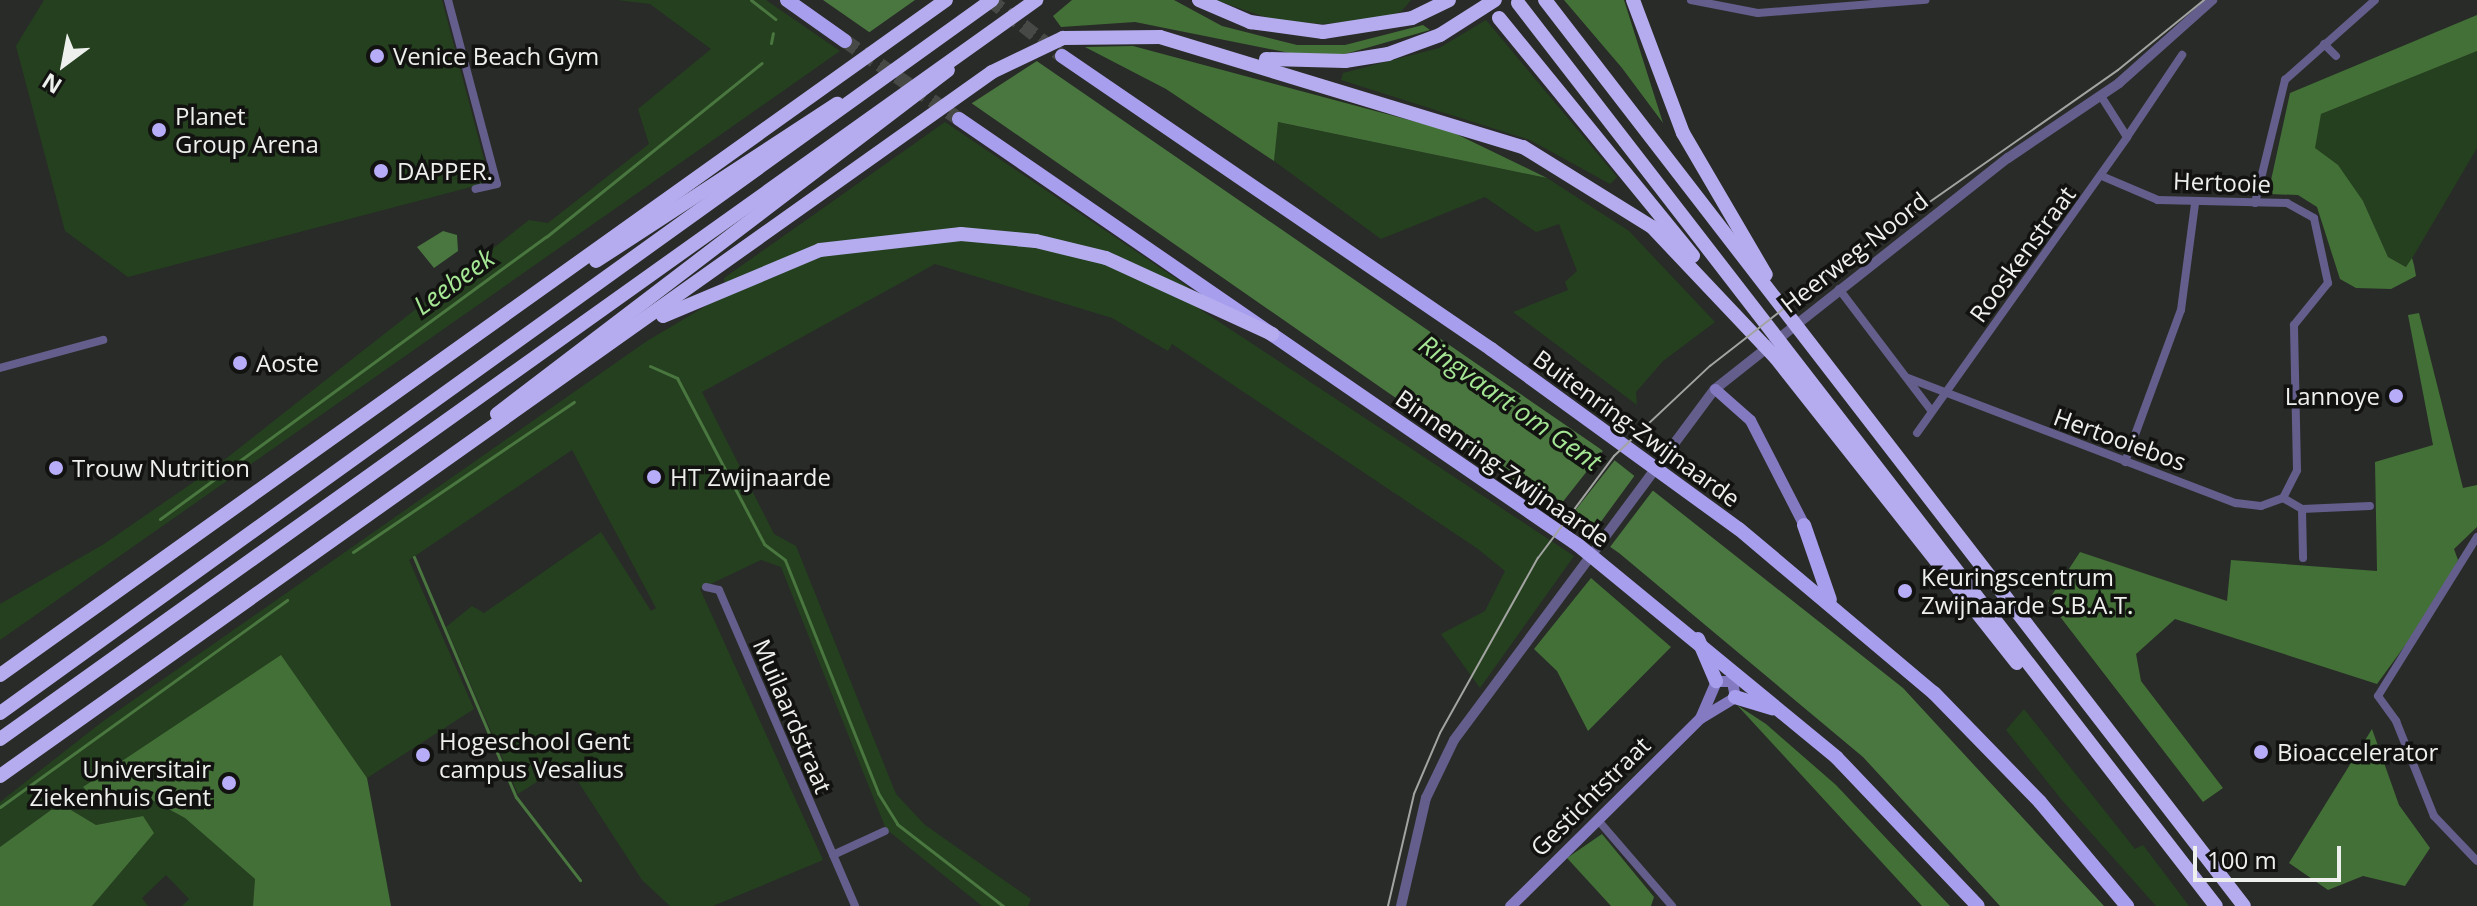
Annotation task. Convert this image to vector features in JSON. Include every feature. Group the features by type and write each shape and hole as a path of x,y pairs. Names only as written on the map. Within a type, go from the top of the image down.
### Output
{"highway":[{"path":"787,0 845,41"},
{"path":"524,304 875,85 992,0"},
{"path":"457,448 863,130 1036,0"},
{"path":"1199,0 1250,22 1298,31 1412,18 1449,0"},
{"path":"1237,56 1345,61 1440,35 1495,0"},
{"path":"1545,0 2244,906"},
{"path":"1633,0 1683,133 1787,315"},
{"path":"0,675 944,2"},
{"path":"1518,3 2216,906"},
{"path":"1499,18 1776,358 2006,652 2069,718"},
{"path":"0,776 457,448 623,336 888,146 1046,43 1134,34 1237,56 1523,147 1561,167 1652,227 1776,358"},
{"name":"Buitenring-Zwijnaarde","path":"1062,56 1605,429 1831,603 1981,739 2127,906"},
{"path":"0,713 834,110"},
{"name":"Binnenring-Zwijnaarde","path":"959,119 1567,537 1784,711 1888,807 1978,906"},
{"path":"0,739 863,130"},
{"path":"623,336 776,263 918,235 961,234 1036,241 1106,258 1272,334"},
{"path":"1804,525 1831,603"},
{"path":"1698,639 1716,681"},
{"path":"1735,697 1784,711"}],"main road":[{"path":"1715,389 1750,420 1804,525"},
{"path":"1716,681 1732,681 1735,697"},
{"name":"Gestichtstraat","path":"1700,718 1716,681"},
{"name":"Gestichtstraat","path":"1510,906 1700,718 1735,697"}],"street":[{"path":"448,0 497,184 476,189"},
{"path":"1691,0 1758,13 1925,0"},
{"name":"Heerweg-Noord","path":"1401,906 1418,824 1446,754 1567,583 1715,389 1839,289 2101,96 2212,0"},
{"path":"2255,203 2281,89 2324,44 2375,0"},
{"path":"2324,44 2336,56"},
{"name":"Rooskenstraat","path":"1917,433 2104,177 2182,55"},
{"path":"2101,96 2127,137"},
{"name":"Hertooie","path":"2104,177 2141,195 2195,204 2296,206 2314,218 2326,289 2294,325 2297,470 2283,498"},
{"path":"2125,462 2181,310 2195,204"},
{"path":"1839,289 1931,410"},
{"path":"0,368 103,340"},
{"path":"1908,378 1944,393"},
{"name":"Hertooiebos","path":"1944,393 2249,506 2283,498"},
{"path":"2283,498 2302,509 2370,506"},
{"path":"2302,509 2303,558"},
{"path":"2477,537 2378,696 2396,721 2434,816 2477,861"},
{"name":"Muilaardstraat","path":"706,587 722,588 855,906"},
{"path":"1597,819 1672,906"},
{"path":"833,855 885,831"}],"shaded area":[{"path":"44,0 442,0 490,182 128,277 65,231 16,46"},
{"path":"617,0 766,0 840,51 0,640 0,604 104,544 214,468 529,220 548,223 649,144 638,109 711,49 650,4"},
{"path":"1072,0 1174,0 1222,26 1297,45 1345,45 1423,25 1430,30 1345,54 1295,54 1135,22 1061,27 1053,16"},
{"path":"1215,0 1411,0 1401,12 1373,20 1322,24 1274,20"},
{"path":"1564,0 1624,0 1663,123 1622,68"},
{"path":"2477,15 2477,51 2321,114 2315,148 2338,165 2363,201 2388,257 2406,267 2412,258 2414,265 2416,276 2391,289 2356,288 2340,279 2317,207 2298,195 2268,194 2290,93"},
{"path":"1486,20 1617,177 1610,184 1530,140 1341,80 1343,73 1439,48"},
{"path":"1133,46 1450,131 1547,178 1278,122 1274,161 1166,89 1085,47"},
{"path":"2477,51 2477,148 2407,267 2388,257 2363,201 2314,148 2321,114"},
{"path":"945,122 1187,286 1195,306 1574,556 1480,688 1441,634 1485,611 1505,571 1478,549 1172,344 1168,351 1112,318 935,264 702,392 774,534 796,546 896,794 925,825 1031,899 1028,906 982,906 886,829 781,567 761,560 700,589 823,860 713,906 670,906 642,880 566,763 518,794 446,627 472,606 484,613 601,532 651,611 656,608 572,450 409,560 474,709 367,778 281,656 99,802 152,800 185,818 255,879 253,906 182,906 189,899 166,875 142,898 148,906 92,906 143,816 96,825 71,810 51,810 0,847 0,802 102,722 647,341 726,294 724,278"},
{"path":"1277,122 1547,178 1629,231 1715,322 1663,361 1636,392 1637,405 1513,312 1568,290 1565,282 1577,271 1559,224 1536,232 1485,197 1381,239 1274,161"},
{"path":"2419,313 2463,488 2477,485 2477,527 2454,549 2458,560 2436,603 2377,684 2175,619 2136,654 2141,681 2223,788 2203,802 2048,601 2080,552 2227,601 2231,560 2377,571 2375,462 2433,445 2408,315"},
{"path":"1591,578 1671,647 1588,731 1557,671 1534,649"},
{"name":"Universitair Ziekenhuis Gent","path":"281,655 367,778 391,906 253,906 255,879 185,818 152,800 99,802 83,787"},
{"path":"1737,705 1766,724 1836,785 1950,906 1922,906"},
{"path":"2024,709 2135,849 2143,845 2189,906 2156,906 2061,799 2006,730"},
{"path":"2372,729 2399,805 2430,848 2405,886 2363,876 2328,890 2289,863"},
{"path":"51,810 71,810 96,825 143,816 154,833 92,906 0,906 0,847"},
{"path":"1602,834 1654,897 1651,906 1611,906 1567,858"}],"water":[{"name":"Ringvaart om Gent","path":"823,0 948,0 1599,448 1903,688 2104,906 2000,906 1863,757 1619,553"},
{"path":"443,231 457,235 458,251 434,268 417,247"}],"pier":[{"path":"915,0 955,0 1040,59 966,107 864,36"},
{"path":"1606,447 1618,456 1566,522 1554,513"},
{"path":"1638,471 1657,485 1607,551 1589,538"}],"waterway":[{"path":"751,0 775,19"},
{"path":"771,43 773,33"},
{"name":"Leebeek","path":"160,519 546,237 762,63"},
{"name":"Leebeek","path":"650,366 677,378 764,544 785,560 878,793 897,824 1003,906"},
{"name":"Leebeek","path":"353,552 574,402"},
{"path":"414,557 516,797 580,880"},
{"name":"Leebeek","path":"0,807 287,600"}],"tunnel":[{"path":"990,0 1062,56"},
{"path":"845,41 959,119"}],"tram line":[{"path":"1388,906 1414,794 1440,733 1538,558 1614,456 1710,366 1841,264 2118,70 2204,0"}],"place":[{"name":"Venice Beach Gym","path":"377,56"},
{"name":"Planet Group Arena","path":"159,130"},
{"name":"DAPPER.","path":"381,171"},
{"name":"Aoste","path":"240,363"},
{"name":"Lannoye","path":"2396,396"},
{"name":"Trouw Nutrition","path":"56,468"},
{"name":"HT Zwijnaarde","path":"654,477"},
{"name":"Keuringscentrum Zwijnaarde S.B.A.T.","path":"1905,591"},
{"name":"Bioaccelerator","path":"2261,752"},
{"name":"Hogeschool Gent campus Vesalius","path":"423,755"},
{"name":"Universitair Ziekenhuis Gent","path":"229,783"}]}
